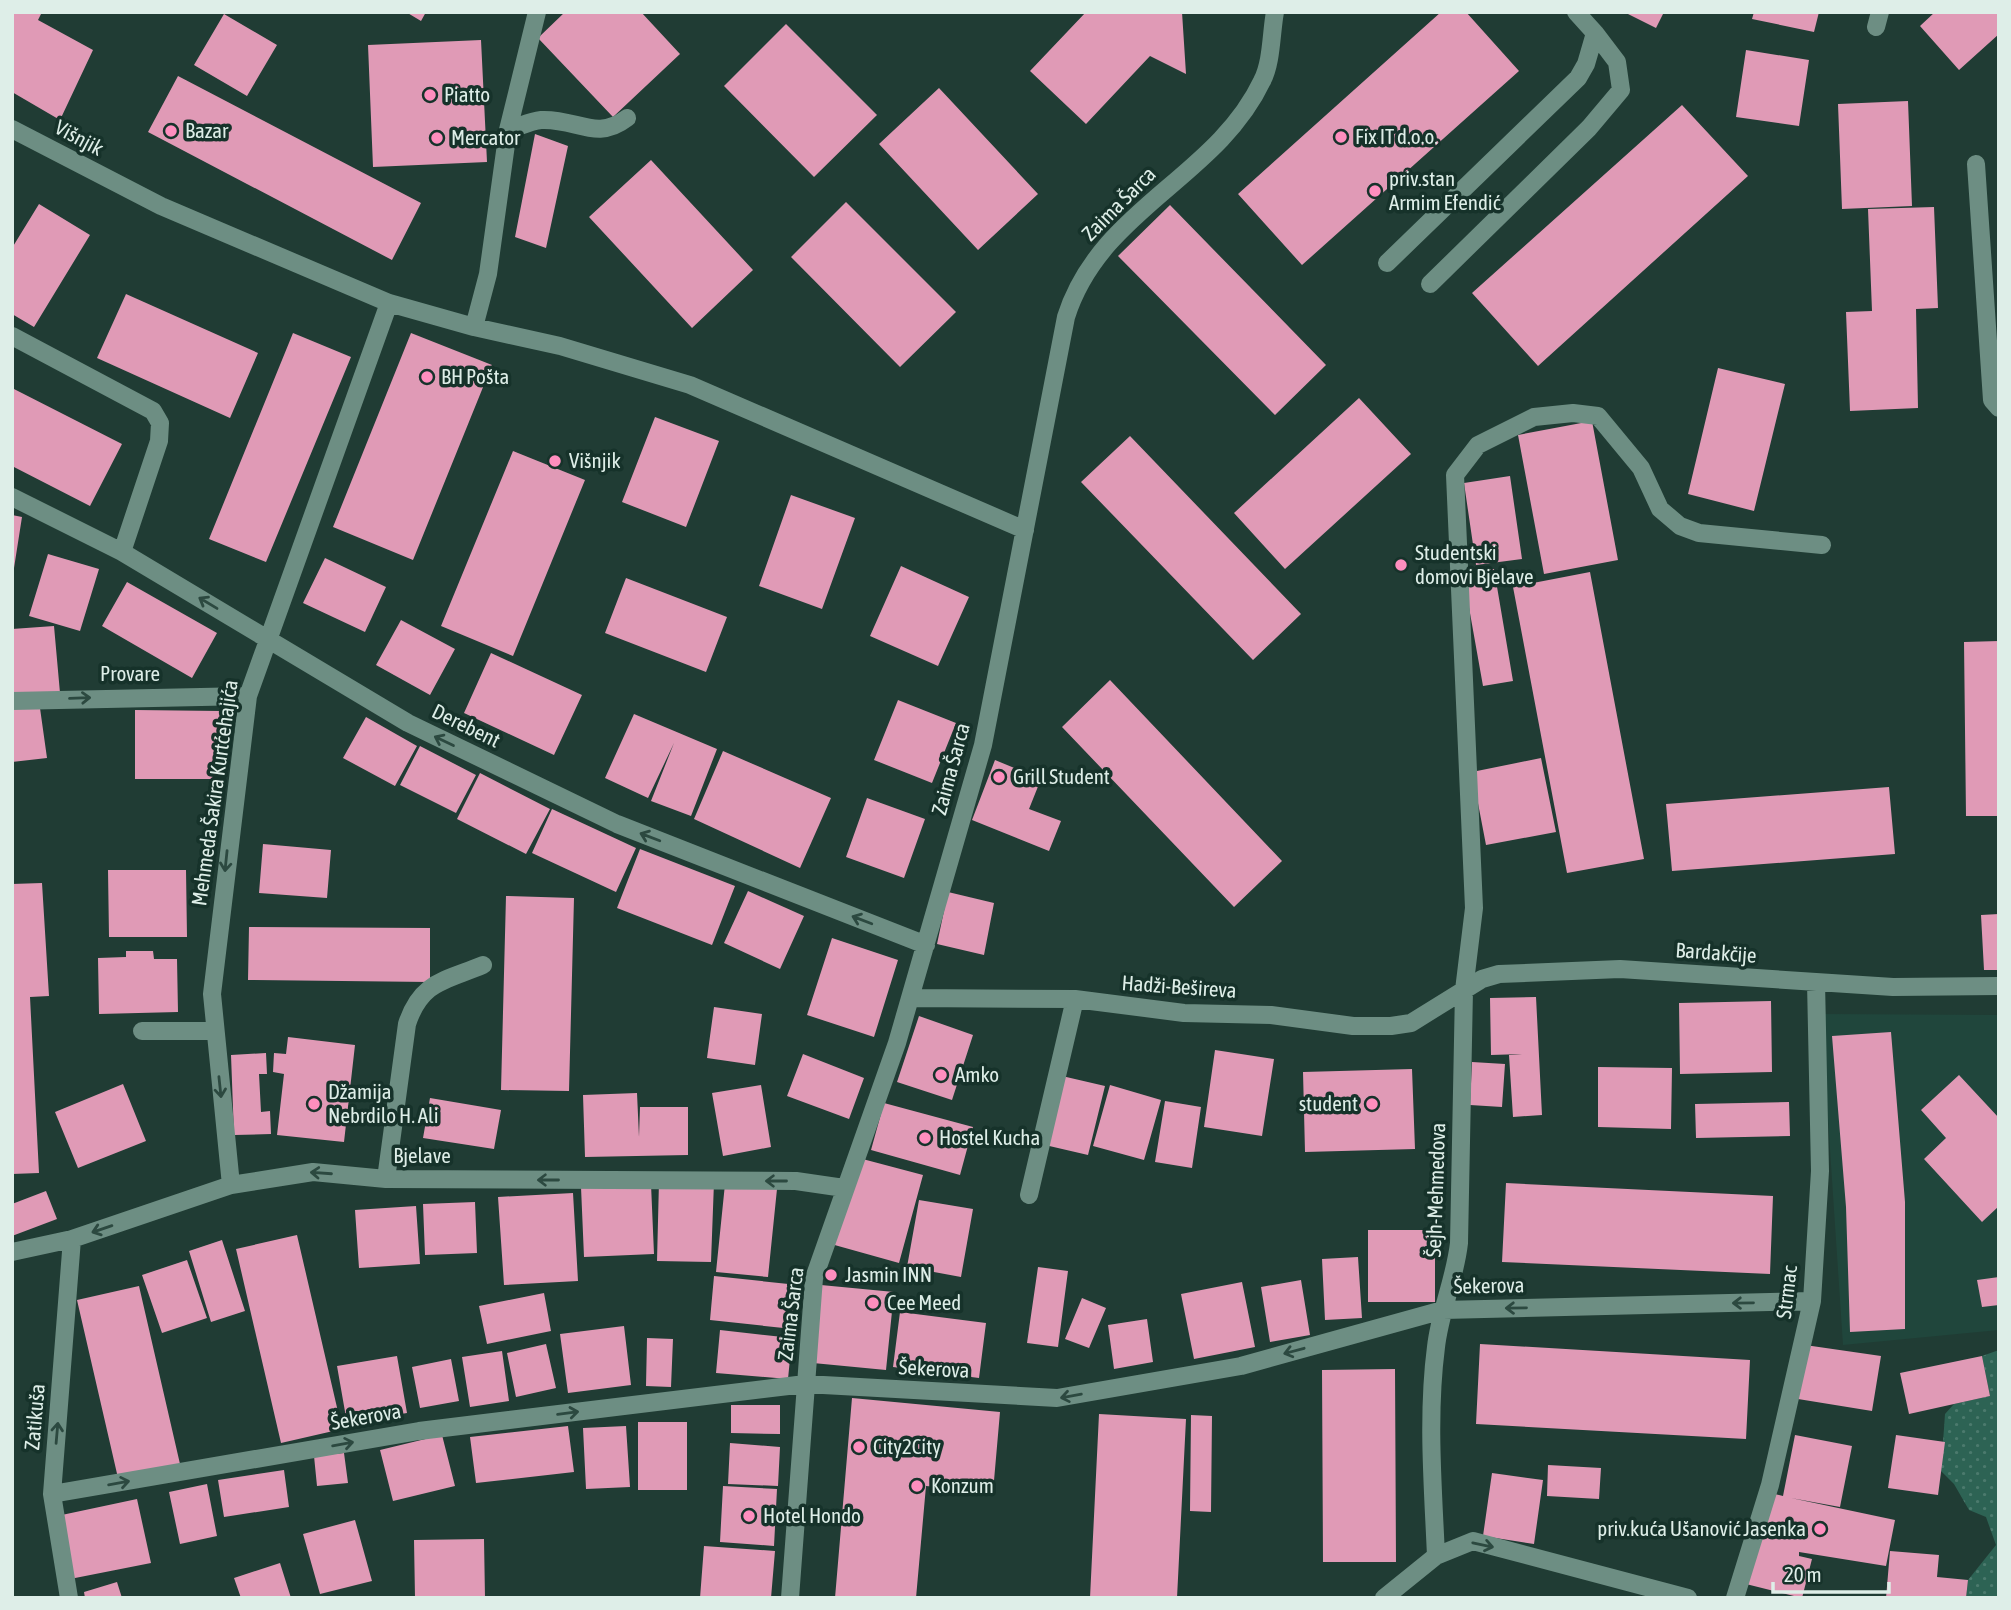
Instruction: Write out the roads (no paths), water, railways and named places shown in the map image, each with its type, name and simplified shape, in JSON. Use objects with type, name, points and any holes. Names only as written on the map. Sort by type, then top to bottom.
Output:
[{"type":"street","points":[[474,327],[488,274],[508,130],[537,12]]},
{"type":"street","name":"Zaima Šarca","points":[[790,1598],[814,1278],[911,999],[983,745],[1063,330],[1075,289],[1108,241],[1158,194],[1207,155],[1241,121],[1264,78],[1275,12]]},
{"type":"street","points":[[1430,284],[1589,128],[1621,90],[1617,62],[1576,12]]},
{"type":"street","points":[[1387,263],[1578,78],[1586,64],[1595,33]]},
{"type":"street","points":[[508,130],[539,120],[569,121],[600,131],[613,129],[628,118]]},
{"type":"street","name":"Višnjik","points":[[12,129],[160,206],[389,303],[474,327],[573,349],[690,385],[1025,530]]},
{"type":"street","points":[[1976,164],[1992,400],[1999,408]]},
{"type":"street","name":"Mehmeda Šakira Kurtćehajića","points":[[231,1185],[212,994],[248,696],[389,303]]},
{"type":"street","points":[[12,336],[153,411],[157,417],[160,424],[159,441],[122,552]]},
{"type":"street","name":"Šejh-Mehmedova","points":[[1436,1556],[1431,1417],[1436,1345],[1455,1276],[1459,1242],[1464,990],[1474,908],[1455,475],[1478,445],[1534,418],[1573,413],[1598,416],[1641,468],[1660,509],[1680,526],[1699,533],[1822,545]]},
{"type":"street","name":"Derebent","points":[[12,497],[122,552],[408,723],[617,824],[926,945]]},
{"type":"street","name":"Provare","points":[[12,701],[248,696]]},
{"type":"street","points":[[386,1179],[407,1024],[414,1003],[434,985],[483,965]]},
{"type":"street","name":"Bardakčije","points":[[1439,1008],[1464,990],[1499,974],[1578,970],[1620,970],[1893,986],[1999,986]]},
{"type":"street","name":"Strmac","points":[[1735,1598],[1770,1485],[1812,1301],[1820,1171],[1816,982]]},
{"type":"street","name":"Hadži-Bešireva","points":[[911,999],[1076,999],[1184,1013],[1271,1015],[1353,1026],[1411,1023],[1439,1008]]},
{"type":"street","points":[[1028,1195],[1076,999]]},
{"type":"street","points":[[142,1031],[214,1031]]},
{"type":"street","name":"Bjelave","points":[[12,1252],[72,1239],[231,1185],[313,1172],[386,1179],[796,1181],[844,1188]]},
{"type":"street","name":"Zatikuša","points":[[68,1598],[52,1494],[72,1239]]},
{"type":"street","name":"Šekerova","points":[[52,1494],[419,1432],[805,1384],[1057,1398],[1241,1366],[1444,1310],[1812,1301]]},
{"type":"street","points":[[1384,1598],[1436,1556],[1473,1541],[1657,1594],[1688,1598]]},
{"type":"place","name":"Piatto","points":[[430,95]]},
{"type":"place","name":"Bazar","points":[[171,131]]},
{"type":"place","name":"Fix IT d.o.o.","points":[[1341,137]]},
{"type":"place","name":"Mercator","points":[[437,138]]},
{"type":"place","name":"priv.stan Armim Efendić","points":[[1375,191]]},
{"type":"place","name":"BH Pošta","points":[[427,377]]},
{"type":"place","name":"Višnjik","points":[[555,461]]},
{"type":"place","name":"Studentski domovi Bjelave","points":[[1401,565]]},
{"type":"place","name":"Grill Student","points":[[999,777]]},
{"type":"place","name":"Amko","points":[[941,1075]]},
{"type":"place","name":"Džamija Nebrdilo H. Ali","points":[[314,1104]]},
{"type":"place","name":"student","points":[[1372,1104]]},
{"type":"place","name":"Hostel Kucha","points":[[925,1138]]},
{"type":"place","name":"Jasmin INN","points":[[831,1275]]},
{"type":"place","name":"Cee Meed","points":[[873,1303]]},
{"type":"place","name":"City2City","points":[[859,1447]]},
{"type":"place","name":"Konzum","points":[[917,1486]]},
{"type":"place","name":"Hotel Hondo","points":[[749,1516]]},
{"type":"place","name":"priv.kuća Ušanović Jasenka","points":[[1820,1529]]}]
